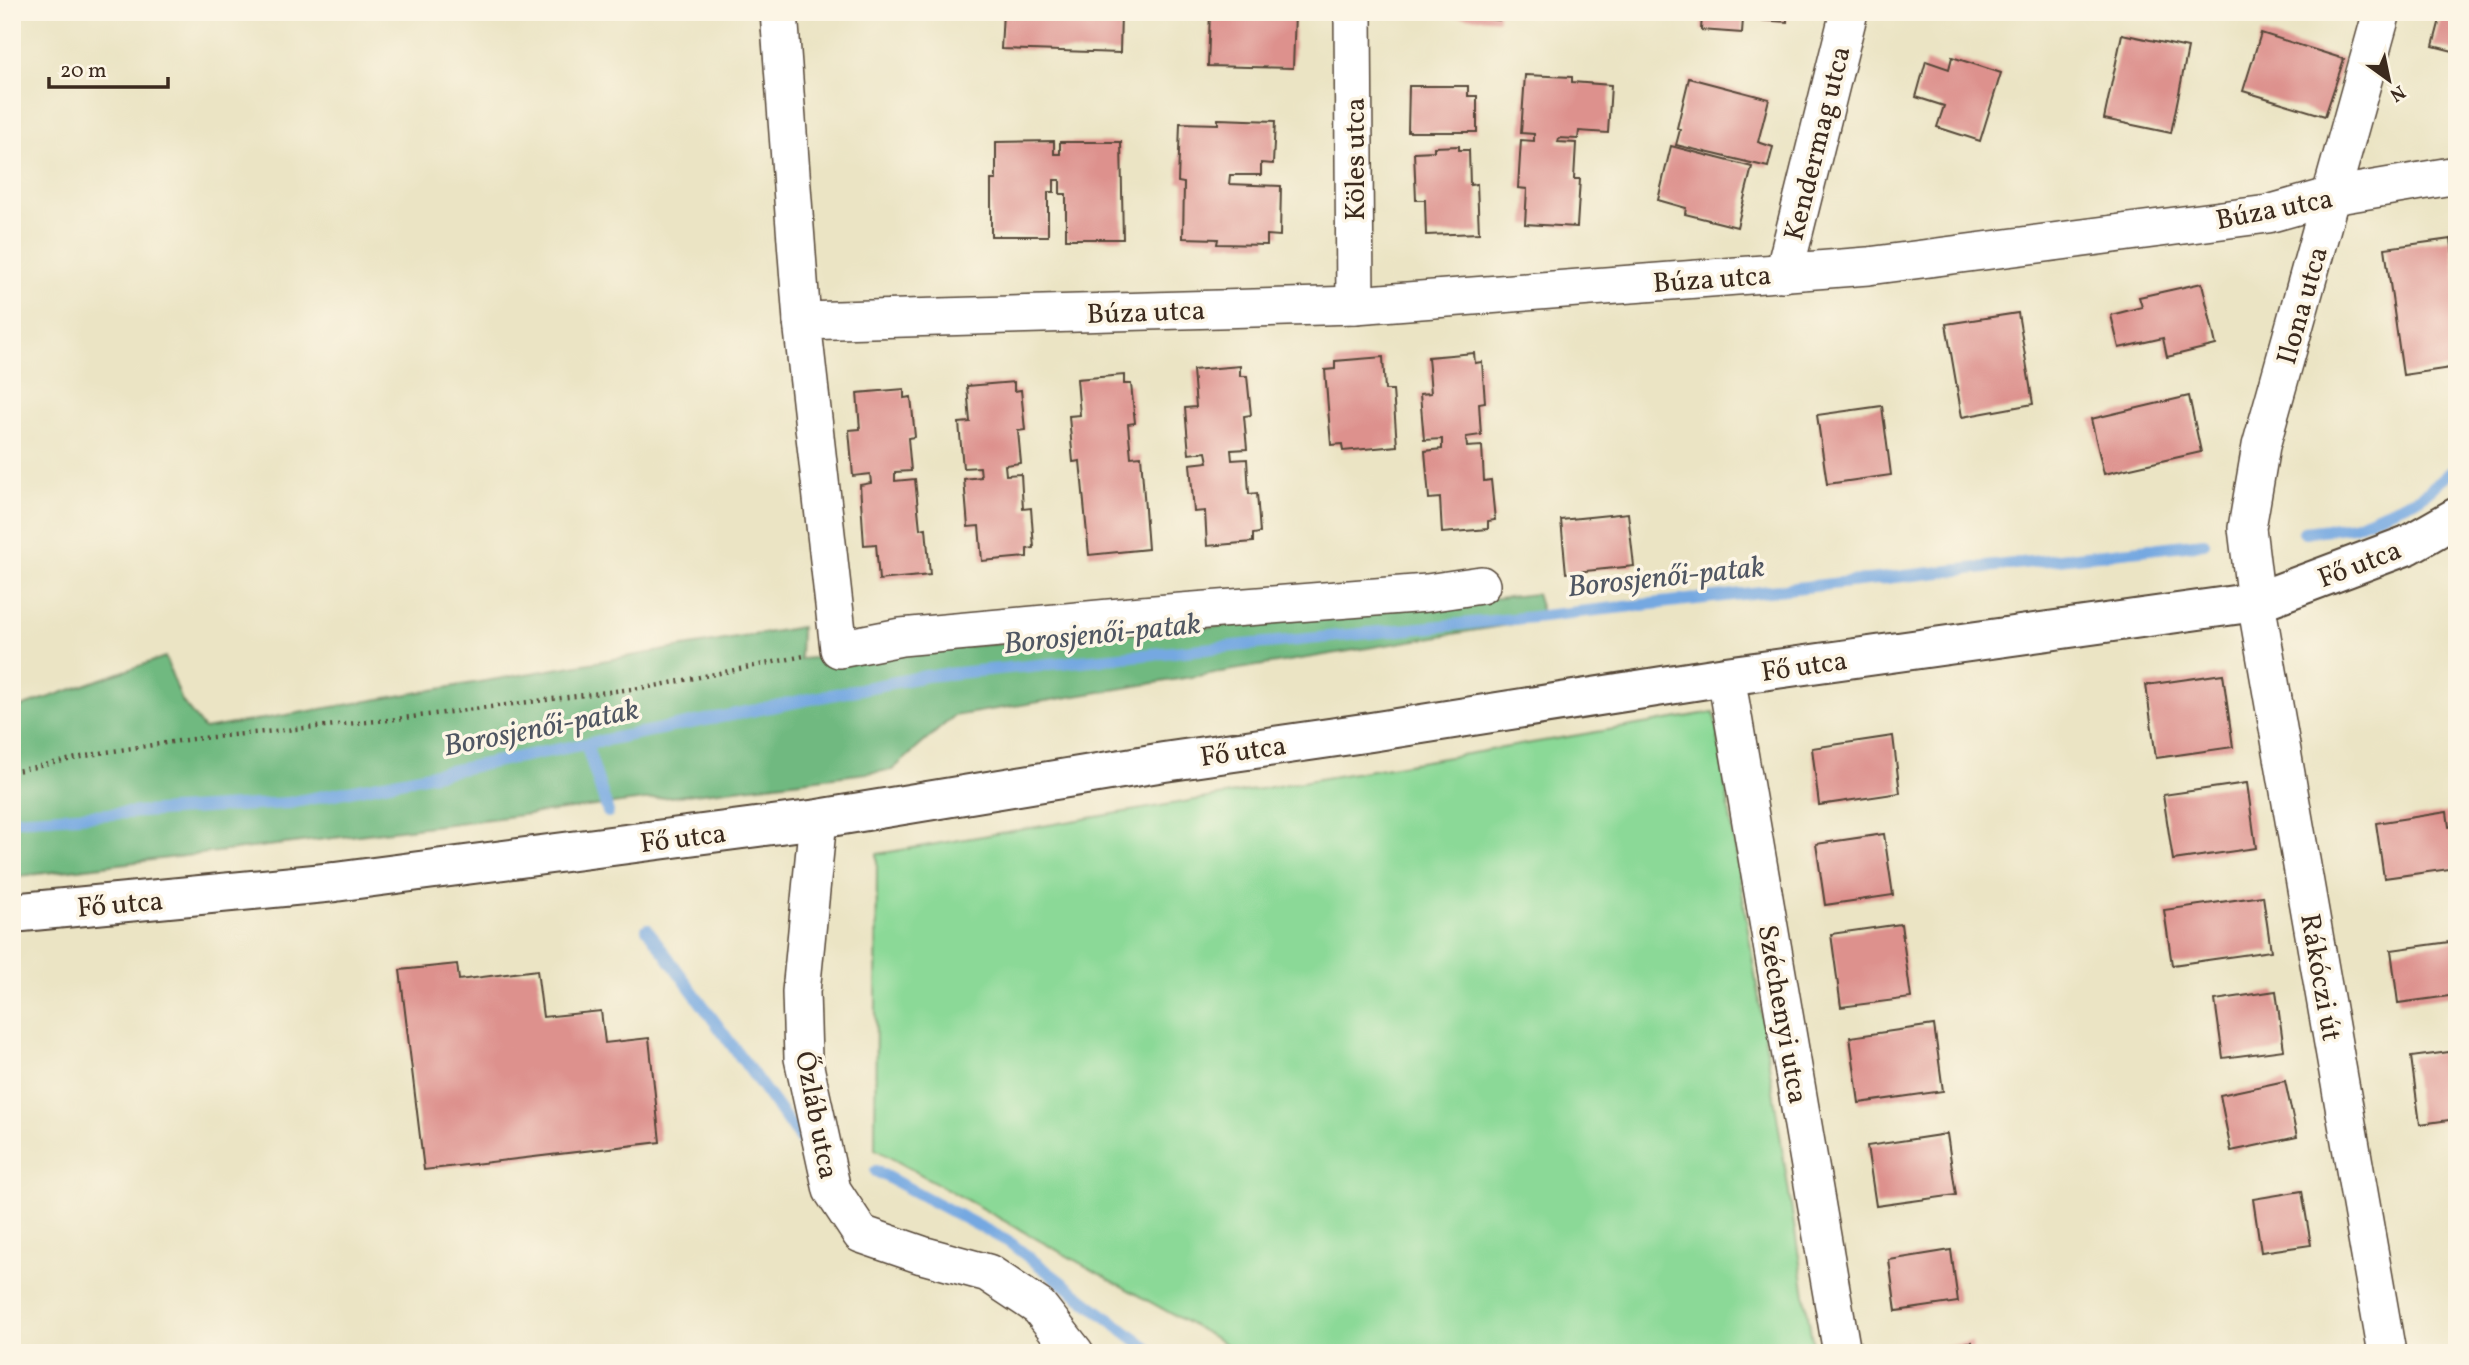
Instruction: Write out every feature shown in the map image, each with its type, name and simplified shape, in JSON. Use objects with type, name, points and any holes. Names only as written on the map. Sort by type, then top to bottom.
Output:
[{"type":"street","points":[[779,12],[802,321],[839,649],[901,637],[1142,615],[1402,596],[1481,585]]},
{"type":"street","name":"Köles utca","points":[[1353,12],[1355,305]]},
{"type":"street","name":"Kendermag utca","points":[[1784,273],[1849,12]]},
{"type":"street","name":"Ilona utca","points":[[2256,602],[2247,528],[2261,446],[2382,12]]},
{"type":"street","name":"Búza utca","points":[[802,321],[1355,305],[1868,266],[2268,214],[2332,196],[2457,175]]},
{"type":"street","name":"Fő utca","points":[[12,913],[335,883],[818,819],[1164,762],[1726,676],[2256,602],[2408,545],[2457,517]]},
{"type":"street","name":"Rákóczi út","points":[[2256,602],[2387,1353]]},
{"type":"street","name":"Széchenyi utca","points":[[1726,676],[1842,1353]]},
{"type":"street","name":"Őzláb utca","points":[[818,819],[801,992],[803,1058],[832,1190],[861,1234],[922,1255],[988,1273],[1039,1307],[1075,1353]]},
{"type":"path","points":[[12,772],[100,753],[192,739],[388,720],[655,686],[839,649]]},
{"type":"green space","points":[[1536,594],[1544,619],[954,716],[892,770],[12,877],[12,710],[165,657],[182,701],[204,729],[801,627],[800,659],[1201,628]]},
{"type":"green space","points":[[1714,712],[1814,1353],[1242,1353],[875,1149],[877,854]]},
{"type":"building","points":[[1003,12],[1121,12],[1120,53],[1001,49]]},
{"type":"building","points":[[1210,12],[1295,13],[1293,68],[1208,66]]},
{"type":"building","points":[[1450,12],[1499,12],[1499,20],[1450,16]]},
{"type":"building","points":[[1675,12],[1787,12],[1787,22],[1743,19],[1742,33],[1701,30],[1702,16],[1675,15]]},
{"type":"building","points":[[2442,12],[2457,12],[2457,52],[2433,46]]},
{"type":"building","points":[[2261,33],[2344,59],[2325,116],[2243,91]]},
{"type":"building","points":[[2122,34],[2188,48],[2171,133],[2104,119]]},
{"type":"building","points":[[1952,57],[2001,73],[1980,141],[1937,127],[1944,106],[1916,97],[1926,61],[1949,69]]},
{"type":"building","points":[[1525,75],[1572,77],[1572,82],[1611,85],[1608,133],[1579,131],[1578,139],[1559,138],[1558,142],[1576,143],[1574,179],[1580,179],[1577,227],[1525,224],[1527,189],[1518,188],[1521,140],[1534,141],[1534,134],[1521,133]]},
{"type":"building","points":[[1689,78],[1769,99],[1758,142],[1773,147],[1768,167],[1676,145],[1680,130],[1677,128]]},
{"type":"building","points":[[1409,86],[1468,86],[1468,96],[1477,96],[1477,132],[1408,132]]},
{"type":"building","points":[[1218,119],[1275,121],[1273,164],[1261,163],[1261,175],[1230,175],[1229,184],[1281,186],[1280,236],[1267,235],[1267,245],[1217,244],[1218,239],[1183,238],[1184,183],[1178,182],[1180,123],[1218,124]]},
{"type":"building","points":[[1054,141],[1054,154],[1060,154],[1060,142],[1121,142],[1123,239],[1066,239],[1066,194],[1060,194],[1060,180],[1054,180],[1054,192],[1048,192],[1048,236],[991,236],[991,180],[996,180],[996,142]]},
{"type":"building","points":[[1459,146],[1459,150],[1469,150],[1470,185],[1477,184],[1479,233],[1426,235],[1425,200],[1416,200],[1414,152],[1434,151],[1434,147]]},
{"type":"building","points":[[1671,146],[1752,167],[1737,227],[1685,214],[1686,208],[1658,200]]},
{"type":"building","points":[[2451,239],[2457,283],[2457,367],[2403,375],[2385,248]]},
{"type":"building","points":[[2202,283],[2216,345],[2167,357],[2163,338],[2119,348],[2111,315],[2142,307],[2139,297]]},
{"type":"building","points":[[2018,313],[2033,404],[1962,417],[1946,324]]},
{"type":"building","points":[[1474,353],[1475,363],[1482,362],[1485,402],[1479,403],[1481,435],[1466,437],[1467,447],[1482,446],[1484,481],[1491,480],[1495,520],[1488,521],[1488,529],[1442,533],[1440,498],[1429,499],[1425,451],[1442,449],[1442,439],[1424,440],[1420,394],[1431,393],[1428,357]]},
{"type":"building","points":[[1383,357],[1385,390],[1393,390],[1397,446],[1343,451],[1342,444],[1331,445],[1325,370],[1335,369],[1335,361]]},
{"type":"building","points":[[1240,366],[1240,376],[1247,376],[1251,415],[1244,416],[1247,449],[1231,450],[1232,460],[1247,459],[1249,494],[1257,493],[1260,533],[1253,534],[1253,542],[1207,546],[1205,511],[1194,512],[1190,464],[1208,462],[1206,452],[1189,454],[1185,408],[1196,407],[1193,370]]},
{"type":"building","points":[[1124,375],[1124,384],[1131,384],[1135,423],[1128,424],[1131,457],[1141,456],[1148,549],[1089,555],[1080,461],[1073,462],[1069,416],[1080,415],[1077,379]]},
{"type":"building","points":[[1014,382],[1014,391],[1021,390],[1025,430],[1018,431],[1021,463],[1005,465],[1006,475],[1021,474],[1023,509],[1031,508],[1034,548],[1027,549],[1027,557],[982,561],[979,526],[968,527],[964,479],[981,477],[980,467],[963,468],[959,423],[970,422],[967,386]]},
{"type":"building","points":[[904,389],[904,398],[911,397],[915,437],[908,438],[911,471],[895,472],[895,481],[915,479],[920,529],[926,528],[930,575],[879,580],[876,544],[864,545],[860,485],[871,483],[870,474],[853,476],[849,430],[860,429],[857,393]]},
{"type":"building","points":[[2189,396],[2201,452],[2104,474],[2091,419]]},
{"type":"building","points":[[1882,406],[1891,475],[1827,484],[1817,415]]},
{"type":"building","points":[[1628,513],[1634,566],[1566,573],[1561,520]]},
{"type":"building","points":[[2223,674],[2233,747],[2156,758],[2146,685]]},
{"type":"building","points":[[1893,736],[1900,793],[1819,805],[1812,748]]},
{"type":"building","points":[[2247,783],[2256,848],[2173,860],[2163,795]]},
{"type":"building","points":[[2447,812],[2449,827],[2457,826],[2457,868],[2384,878],[2376,823]]},
{"type":"building","points":[[1884,834],[1893,895],[1825,905],[1816,844]]},
{"type":"building","points":[[2263,896],[2271,951],[2172,965],[2164,910]]},
{"type":"building","points":[[1901,924],[1911,998],[1841,1007],[1831,934]]},
{"type":"building","points":[[2457,941],[2457,995],[2398,1003],[2391,950]]},
{"type":"building","points":[[457,964],[459,980],[537,970],[543,1017],[601,1011],[605,1043],[649,1038],[660,1142],[424,1170],[400,970]]},
{"type":"building","points":[[2276,991],[2284,1050],[2223,1058],[2215,1000]]},
{"type":"building","points":[[1934,1025],[1943,1091],[1859,1103],[1850,1037]]},
{"type":"building","points":[[2457,1051],[2457,1119],[2420,1124],[2411,1057]]},
{"type":"building","points":[[2285,1081],[2297,1137],[2231,1151],[2220,1095]]},
{"type":"building","points":[[1947,1134],[1956,1195],[1876,1206],[1867,1146]]},
{"type":"building","points":[[2302,1191],[2311,1245],[2261,1252],[2253,1199]]},
{"type":"building","points":[[1951,1250],[1958,1302],[1896,1311],[1889,1260]]},
{"type":"building","points":[[1972,1342],[1973,1353],[1913,1353],[1912,1350]]},
{"type":"waterway","name":"Borosjenői-patak","points":[[2304,532],[2354,526],[2421,497],[2457,467]]},
{"type":"waterway","name":"Borosjenői-patak","points":[[12,820],[289,803],[926,676],[1533,617],[2204,543]]},
{"type":"waterway","points":[[586,744],[608,812]]},
{"type":"waterway","points":[[647,929],[802,1141]]},
{"type":"waterway","points":[[876,1171],[1009,1242],[1153,1353]]}]
